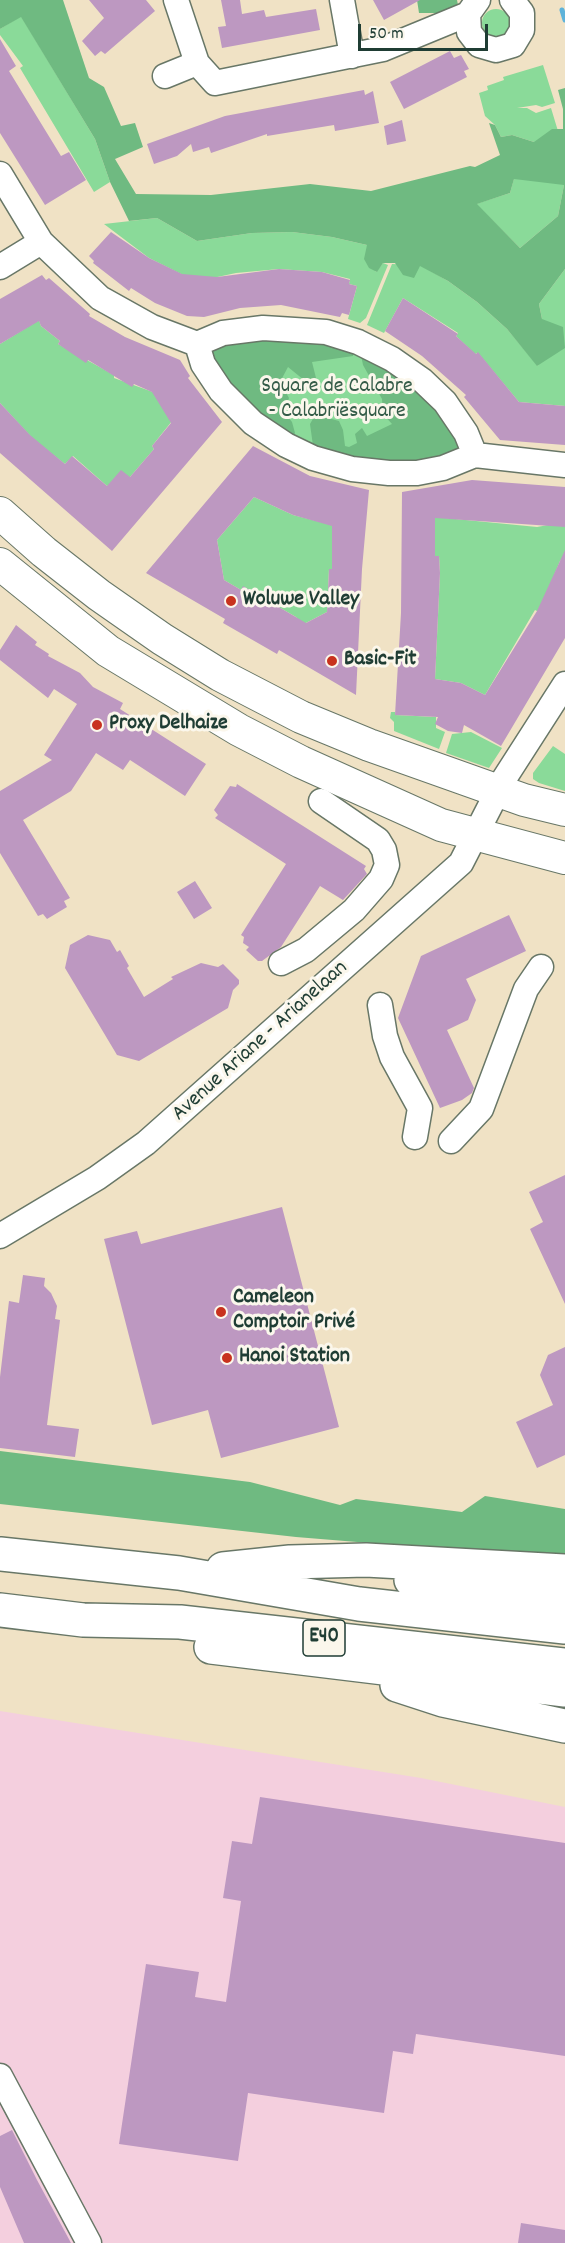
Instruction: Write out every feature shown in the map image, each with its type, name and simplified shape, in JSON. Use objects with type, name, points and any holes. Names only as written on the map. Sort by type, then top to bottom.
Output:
[{"type":"highway","name":"E40","points":[[0,1554],[179,1573],[359,1604],[565,1628]]},
{"type":"highway","points":[[290,1562],[366,1560],[565,1571]]},
{"type":"highway","name":"E40","points":[[179,1573],[290,1562],[465,1589],[565,1600]]},
{"type":"highway","name":"E40","points":[[0,1610],[83,1620],[180,1622],[565,1665]]},
{"type":"highway","name":"E40","points":[[83,1620],[180,1643],[333,1664],[565,1690]]},
{"type":"highway","points":[[333,1664],[443,1700],[565,1726]]},
{"type":"main road","points":[[0,513],[44,552],[99,595],[162,639],[220,675],[301,717],[359,741],[565,858]]},
{"type":"main road","points":[[0,564],[108,651],[166,688],[239,730],[441,825],[488,813],[565,810]]},
{"type":"street","points":[[176,0],[197,63],[215,83],[382,49],[473,7]]},
{"type":"street","points":[[342,0],[352,56]]},
{"type":"street","points":[[473,7],[469,32],[473,39],[487,50],[505,49],[513,45],[522,30],[523,2]]},
{"type":"street","points":[[165,76],[197,63]]},
{"type":"street","points":[[0,174],[41,242],[100,298],[152,327],[197,344],[222,333],[263,328],[326,332],[358,342],[393,359],[438,395],[466,433],[475,455]]},
{"type":"street","points":[[0,267],[41,242]]},
{"type":"street","points":[[197,344],[203,364],[221,391],[253,423],[286,445],[313,458],[352,469],[417,473],[442,468],[475,455],[565,465]]},
{"type":"street","name":"Avenue Ariane - Arianelaan","points":[[0,1236],[97,1178],[146,1143],[461,863],[565,684]]},
{"type":"street","points":[[281,963],[306,950],[354,910],[381,879],[387,865],[384,850],[378,840],[321,801]]},
{"type":"street","points":[[451,1141],[481,1109],[526,989],[541,967]]},
{"type":"street","points":[[380,1005],[385,1036],[392,1057],[420,1108],[416,1137]]},
{"type":"street","points":[[0,2076],[89,2243]]},
{"type":"shaded area","points":[[0,1711],[421,1778],[565,1807],[565,2243],[0,2243]]},
{"type":"green space","points":[[0,0],[63,0],[89,78],[104,87],[121,126],[135,123],[143,147],[115,159],[136,194],[211,195],[310,184],[371,191],[470,166],[475,167],[500,155],[489,123],[495,125],[501,137],[512,135],[534,142],[552,129],[563,129],[563,109],[558,90],[565,88],[565,269],[539,304],[542,319],[563,327],[565,348],[537,366],[507,329],[477,302],[448,281],[420,266],[414,278],[403,275],[395,263],[383,263],[377,272],[369,268],[364,259],[367,245],[332,237],[292,232],[252,233],[197,241],[157,218],[129,221],[110,182],[95,139],[21,17],[0,29]],"holes":[[[514,179],[564,185],[558,216],[520,248],[477,204],[510,193]]]},
{"type":"green space","points":[[417,0],[457,0],[458,5],[446,13],[419,13]]},
{"type":"green space","points":[[496,9],[506,13],[510,23],[506,33],[496,37],[486,33],[482,23],[486,13]]},
{"type":"green space","points":[[21,16],[95,139],[110,182],[94,192],[20,68],[23,66],[0,35],[0,29]]},
{"type":"green space","points":[[543,65],[555,103],[542,107],[536,105],[517,108],[527,108],[536,113],[551,108],[561,141],[534,142],[512,135],[501,137],[495,125],[485,116],[479,93],[488,90],[487,86],[504,80],[503,77]]},
{"type":"green space","points":[[522,149],[565,149],[564,185],[558,216],[520,248],[476,204],[510,193]]},
{"type":"green space","points":[[157,218],[197,241],[252,233],[292,232],[332,237],[367,245],[376,272],[383,263],[388,265],[366,318],[360,323],[348,319],[357,286],[349,284],[350,279],[322,272],[279,269],[236,273],[208,279],[183,275],[149,258],[104,224]]},
{"type":"green space","points":[[392,264],[420,265],[448,281],[477,302],[507,329],[538,366],[542,319],[539,304],[565,269],[565,406],[519,402],[478,353],[475,354],[456,336],[458,333],[403,298],[384,333],[367,325]]},
{"type":"green space","points":[[39,320],[41,326],[60,341],[58,344],[114,375],[114,378],[153,392],[172,421],[152,446],[154,449],[130,477],[107,486],[73,456],[65,464],[34,440],[0,403],[0,344]]},
{"type":"green space","points":[[242,335],[354,346],[353,356],[312,362],[316,378],[313,381],[304,380],[288,367],[280,382],[289,398],[284,412],[292,422],[295,433],[290,442],[216,374],[210,348]]},
{"type":"green space","name":"Square de Calabre - Calabriësquare","points":[[354,346],[462,449],[303,448],[210,348]]},
{"type":"green space","points":[[361,355],[431,394],[462,449],[417,468],[314,453],[310,424],[314,417],[321,416],[339,421],[345,446],[349,447],[357,443],[355,434],[362,428],[367,436],[392,424],[383,414],[382,399],[363,365]]},
{"type":"green space","points":[[254,497],[293,515],[332,525],[332,569],[329,569],[327,612],[302,625],[296,617],[244,587],[241,590],[224,580],[217,540]]},
{"type":"green space","points":[[435,517],[537,527],[565,522],[565,556],[560,561],[539,612],[535,610],[485,695],[461,683],[435,679],[440,573],[439,556],[435,556]]},
{"type":"green space","points":[[391,712],[395,712],[395,715],[436,717],[436,728],[445,732],[439,749],[394,731],[394,722],[390,718]]},
{"type":"green space","points":[[471,732],[502,748],[489,768],[446,753],[452,734]]},
{"type":"green space","points":[[553,746],[565,754],[565,791],[533,779],[533,773]]},
{"type":"green space","points":[[0,1451],[250,1482],[340,1505],[356,1499],[462,1512],[485,1496],[565,1509],[565,1559],[296,1537],[0,1504]]},
{"type":"building","points":[[89,0],[146,0],[155,11],[105,54],[101,51],[95,56],[82,41],[104,18]]},
{"type":"building","points":[[221,0],[240,0],[242,14],[264,10],[266,17],[316,9],[320,30],[222,48],[218,27],[226,26]]},
{"type":"building","points":[[373,0],[420,0],[384,20]]},
{"type":"building","points":[[0,39],[16,66],[9,71],[61,156],[69,152],[86,180],[45,205],[0,133]]},
{"type":"building","points":[[450,51],[454,58],[461,55],[469,69],[464,71],[467,77],[404,109],[390,82]]},
{"type":"building","points":[[364,90],[365,95],[373,91],[379,123],[335,131],[334,125],[267,136],[267,134],[211,153],[209,147],[193,152],[191,144],[177,156],[154,164],[147,144],[225,116]]},
{"type":"building","points":[[402,120],[406,141],[387,145],[384,126]]},
{"type":"building","points":[[111,232],[149,258],[182,274],[217,277],[279,269],[322,272],[350,280],[349,284],[357,286],[349,315],[342,313],[340,317],[281,305],[240,308],[204,317],[187,316],[155,303],[131,288],[129,291],[93,263],[94,261],[89,256]]},
{"type":"building","points":[[42,275],[46,280],[49,278],[90,314],[89,316],[125,337],[180,360],[190,376],[188,378],[222,422],[112,551],[0,453],[0,403],[30,435],[65,464],[72,456],[107,486],[121,470],[130,477],[154,449],[152,446],[171,423],[152,392],[134,384],[132,387],[88,360],[86,363],[58,344],[60,341],[41,326],[39,321],[0,344],[0,299]]},
{"type":"building","points":[[403,298],[458,334],[456,336],[476,354],[478,352],[519,402],[565,406],[565,445],[500,440],[464,397],[466,395],[422,356],[385,331]]},
{"type":"building","name":"Woluwe Valley","points":[[253,446],[310,476],[369,490],[362,569],[356,695],[279,650],[277,654],[223,623],[225,619],[146,573]],"holes":[[[254,497],[293,515],[332,526],[332,569],[329,569],[327,612],[306,623],[243,586],[241,590],[224,580],[217,540]]]},
{"type":"building","points":[[472,480],[565,487],[565,527],[435,518],[435,556],[439,556],[440,573],[435,679],[461,683],[485,695],[537,611],[565,550],[565,638],[501,746],[464,725],[462,733],[448,731],[435,724],[438,717],[395,715],[401,613],[402,492]]},
{"type":"building","points":[[16,625],[37,642],[35,645],[49,654],[48,656],[80,673],[93,687],[123,703],[120,709],[206,764],[185,796],[130,760],[123,770],[96,753],[71,791],[23,820],[70,898],[64,901],[67,907],[47,919],[43,914],[38,916],[0,853],[0,791],[52,760],[44,755],[77,704],[54,689],[48,698],[0,660],[0,650]]},
{"type":"building","points":[[237,784],[366,866],[364,869],[367,874],[343,900],[320,886],[281,947],[262,961],[258,961],[246,950],[249,947],[243,943],[244,937],[241,935],[286,864],[215,818],[218,815],[214,810],[230,786],[236,787]]},
{"type":"building","points":[[195,881],[212,908],[194,919],[177,892]]},
{"type":"building","points":[[509,915],[526,951],[466,979],[476,1000],[468,1020],[447,1030],[474,1088],[472,1093],[462,1100],[440,1108],[398,1018],[421,956]]},
{"type":"building","points":[[88,935],[110,940],[117,952],[120,950],[129,966],[127,968],[144,997],[173,979],[171,977],[201,963],[218,967],[223,964],[239,980],[239,984],[233,990],[228,1008],[139,1061],[117,1055],[65,968],[70,945]]},
{"type":"building","points":[[565,1175],[565,1304],[530,1229],[543,1222],[529,1192]]},
{"type":"building","points":[[282,1207],[339,1427],[221,1458],[208,1410],[152,1425],[104,1239],[137,1231],[141,1244]]},
{"type":"building","points":[[23,1275],[45,1278],[44,1286],[51,1293],[57,1306],[55,1319],[60,1320],[47,1425],[79,1429],[75,1457],[0,1448],[0,1377],[9,1301],[19,1303]]},
{"type":"building","points":[[565,1347],[565,1455],[537,1468],[516,1422],[553,1405],[540,1375],[548,1355]]},
{"type":"building","points":[[260,1797],[565,1843],[565,2056],[416,2034],[413,2054],[393,2051],[384,2113],[248,2093],[238,2161],[119,2144],[146,1964],[199,1972],[195,1997],[226,2002],[241,1901],[223,1898],[232,1841],[252,1844]]},
{"type":"building","points":[[12,2130],[71,2243],[24,2243],[0,2187],[0,2136]]},
{"type":"building","points":[[521,2223],[565,2230],[565,2243],[518,2243]]},
{"type":"waterway","points":[[562,10],[565,20]]},
{"type":"place","name":"Woluwe Valley","points":[[231,601]]},
{"type":"place","name":"Basic-Fit","points":[[332,661]]},
{"type":"place","name":"Proxy Delhaize","points":[[97,725]]},
{"type":"place","name":"Cameleon Comptoir Privé","points":[[221,1312]]},
{"type":"place","name":"Hanoi Station","points":[[227,1358]]}]
